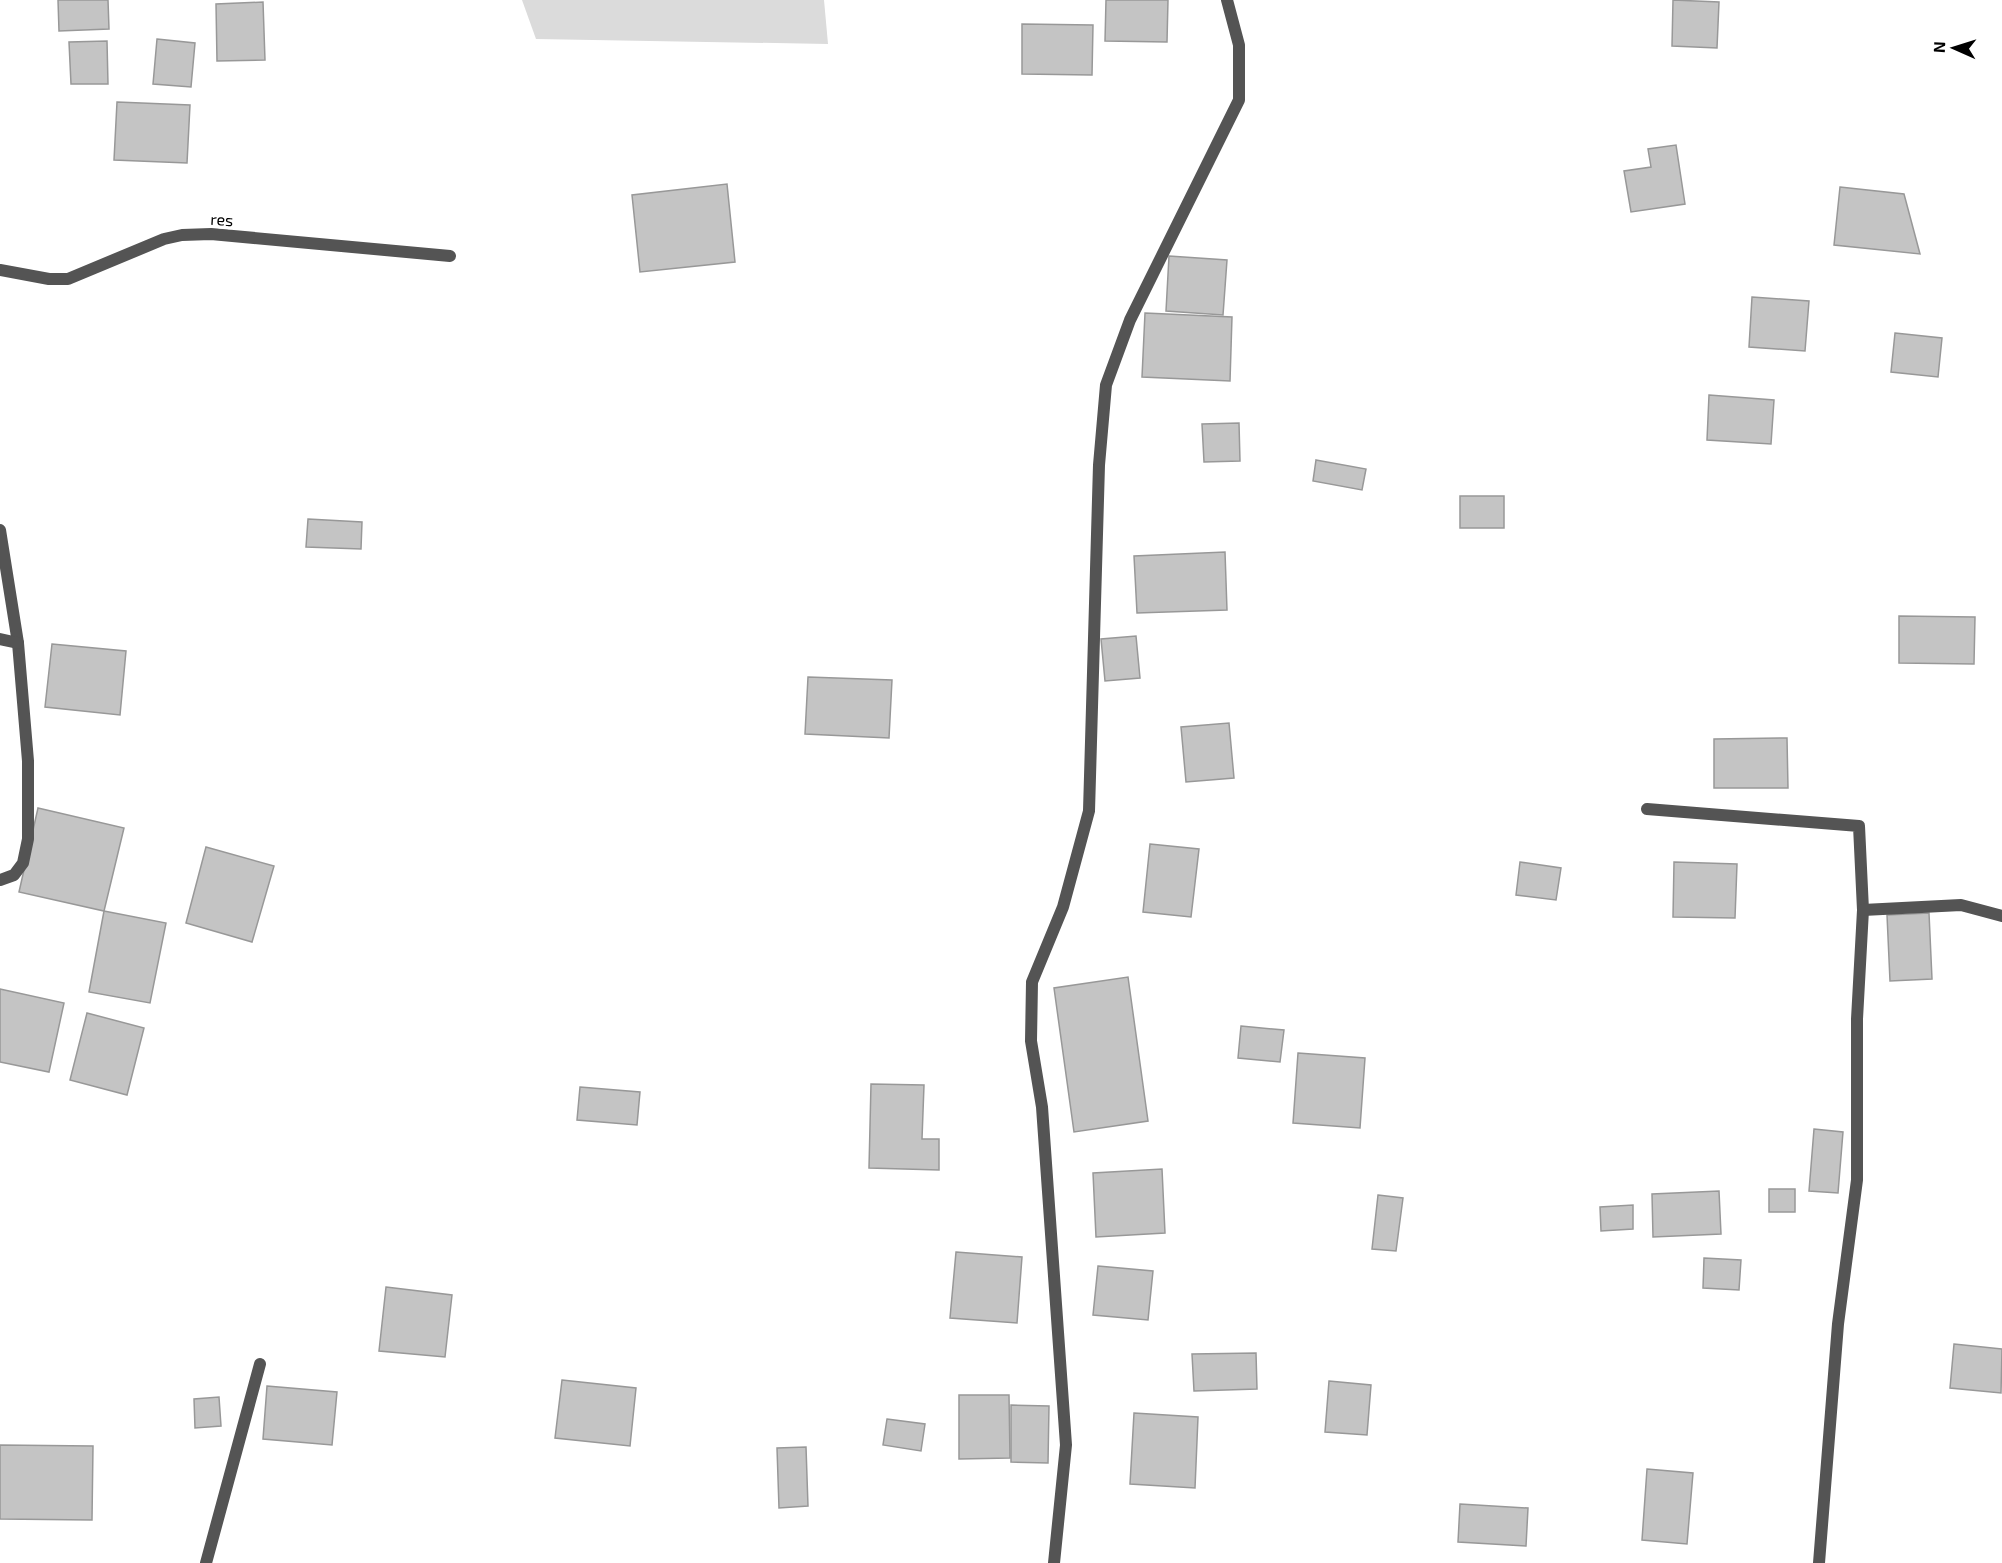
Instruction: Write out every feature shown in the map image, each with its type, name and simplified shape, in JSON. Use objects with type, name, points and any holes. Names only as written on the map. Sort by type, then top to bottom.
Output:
[{"type":"street","points":[[1054,1563],[1066,1445],[1042,1107],[1032,1041],[1032,982],[1063,907],[1089,811],[1099,465],[1106,386],[1130,320],[1239,100],[1239,45],[1227,0]]},
{"type":"street","name":"res","points":[[0,270],[49,279],[69,279],[164,239],[182,235],[211,234],[450,256]]},
{"type":"street","points":[[0,530],[18,643],[28,761],[28,839],[23,863],[14,875],[0,880]]},
{"type":"street","points":[[0,639],[18,643]]},
{"type":"street","points":[[1647,809],[1859,826],[1863,910],[1857,1019],[1857,1180],[1838,1324],[1819,1563]]},
{"type":"street","points":[[1863,910],[1961,904],[2002,916]]},
{"type":"street","points":[[206,1563],[260,1364]]},
{"type":"shaded area","points":[[522,0],[824,0],[828,44],[536,39]]},
{"type":"building","points":[[58,0],[108,0],[109,29],[59,31]]},
{"type":"building","points":[[1106,0],[1168,0],[1167,42],[1105,41]]},
{"type":"building","points":[[1673,0],[1719,2],[1717,48],[1672,46]]},
{"type":"building","points":[[263,2],[265,60],[217,61],[216,4]]},
{"type":"building","points":[[1022,24],[1093,25],[1092,75],[1022,74]]},
{"type":"building","points":[[157,39],[195,43],[191,87],[153,84]]},
{"type":"building","points":[[107,41],[108,84],[71,84],[69,42]]},
{"type":"building","points":[[117,102],[190,105],[187,163],[114,160]]},
{"type":"building","points":[[1676,145],[1685,204],[1631,212],[1624,171],[1651,167],[1648,149]]},
{"type":"building","points":[[727,184],[735,262],[640,272],[632,195]]},
{"type":"building","points":[[1840,187],[1904,194],[1920,254],[1834,245]]},
{"type":"building","points":[[1169,256],[1227,260],[1223,315],[1166,311]]},
{"type":"building","points":[[1752,297],[1809,301],[1805,351],[1749,347]]},
{"type":"building","points":[[1145,313],[1232,317],[1230,381],[1142,377]]},
{"type":"building","points":[[1895,333],[1942,338],[1938,377],[1891,372]]},
{"type":"building","points":[[1709,395],[1774,400],[1771,444],[1707,440]]},
{"type":"building","points":[[1239,423],[1240,461],[1204,462],[1202,424]]},
{"type":"building","points":[[1316,460],[1366,469],[1362,490],[1313,481]]},
{"type":"building","points":[[1460,496],[1504,496],[1504,528],[1460,528]]},
{"type":"building","points":[[308,519],[362,522],[361,549],[306,547]]},
{"type":"building","points":[[1225,552],[1227,610],[1137,613],[1134,556]]},
{"type":"building","points":[[1899,616],[1975,617],[1974,664],[1899,663]]},
{"type":"building","points":[[1136,636],[1140,678],[1105,681],[1101,639]]},
{"type":"building","points":[[52,644],[126,651],[120,715],[45,707]]},
{"type":"building","points":[[808,677],[892,680],[889,738],[805,734]]},
{"type":"building","points":[[1229,723],[1234,778],[1186,782],[1181,727]]},
{"type":"building","points":[[1787,738],[1788,788],[1714,788],[1714,739]]},
{"type":"building","points":[[38,808],[124,828],[104,911],[19,892]]},
{"type":"building","points":[[1150,844],[1199,849],[1191,917],[1143,912]]},
{"type":"building","points":[[206,847],[274,866],[252,942],[186,923]]},
{"type":"building","points":[[1520,862],[1561,868],[1556,900],[1516,895]]},
{"type":"building","points":[[1674,862],[1737,864],[1735,918],[1673,917]]},
{"type":"building","points":[[104,911],[166,923],[150,1003],[89,992]]},
{"type":"building","points":[[1929,913],[1932,979],[1890,981],[1887,915]]},
{"type":"building","points":[[1128,977],[1148,1121],[1074,1132],[1054,988]]},
{"type":"building","points":[[0,989],[64,1003],[49,1072],[0,1062]]},
{"type":"building","points":[[87,1013],[144,1028],[127,1095],[70,1080]]},
{"type":"building","points":[[1241,1026],[1284,1030],[1280,1062],[1238,1058]]},
{"type":"building","points":[[1298,1053],[1365,1058],[1360,1128],[1293,1123]]},
{"type":"building","points":[[871,1084],[924,1085],[922,1139],[939,1139],[939,1170],[869,1168]]},
{"type":"building","points":[[580,1087],[640,1092],[637,1125],[577,1120]]},
{"type":"building","points":[[1814,1129],[1843,1132],[1838,1193],[1809,1191]]},
{"type":"building","points":[[1162,1169],[1165,1233],[1096,1237],[1093,1173]]},
{"type":"building","points":[[1769,1189],[1795,1189],[1795,1212],[1769,1212]]},
{"type":"building","points":[[1719,1191],[1721,1234],[1653,1237],[1652,1194]]},
{"type":"building","points":[[1378,1195],[1403,1198],[1396,1251],[1372,1249]]},
{"type":"building","points":[[1633,1205],[1633,1229],[1601,1231],[1600,1207]]},
{"type":"building","points":[[956,1252],[1022,1257],[1017,1323],[950,1318]]},
{"type":"building","points":[[1704,1258],[1741,1260],[1739,1290],[1703,1288]]},
{"type":"building","points":[[1098,1266],[1153,1271],[1148,1320],[1093,1315]]},
{"type":"building","points":[[386,1287],[452,1295],[445,1357],[379,1351]]},
{"type":"building","points":[[1954,1344],[2002,1349],[2001,1393],[1950,1388]]},
{"type":"building","points":[[1256,1353],[1257,1389],[1194,1391],[1192,1354]]},
{"type":"building","points":[[562,1380],[636,1388],[630,1446],[555,1438]]},
{"type":"building","points":[[1329,1381],[1371,1385],[1367,1435],[1325,1432]]},
{"type":"building","points":[[267,1386],[337,1392],[332,1445],[263,1439]]},
{"type":"building","points":[[959,1395],[1009,1395],[1010,1458],[959,1459]]},
{"type":"building","points":[[219,1397],[221,1426],[195,1428],[194,1399]]},
{"type":"building","points":[[1011,1405],[1049,1406],[1048,1463],[1011,1462]]},
{"type":"building","points":[[1134,1413],[1198,1417],[1195,1488],[1130,1484]]},
{"type":"building","points":[[887,1419],[925,1424],[921,1451],[883,1445]]},
{"type":"building","points":[[0,1445],[93,1446],[92,1520],[0,1519]]},
{"type":"building","points":[[806,1447],[808,1506],[779,1508],[777,1448]]},
{"type":"building","points":[[1647,1469],[1693,1473],[1687,1544],[1642,1540]]},
{"type":"building","points":[[1460,1504],[1528,1508],[1526,1546],[1458,1542]]}]
